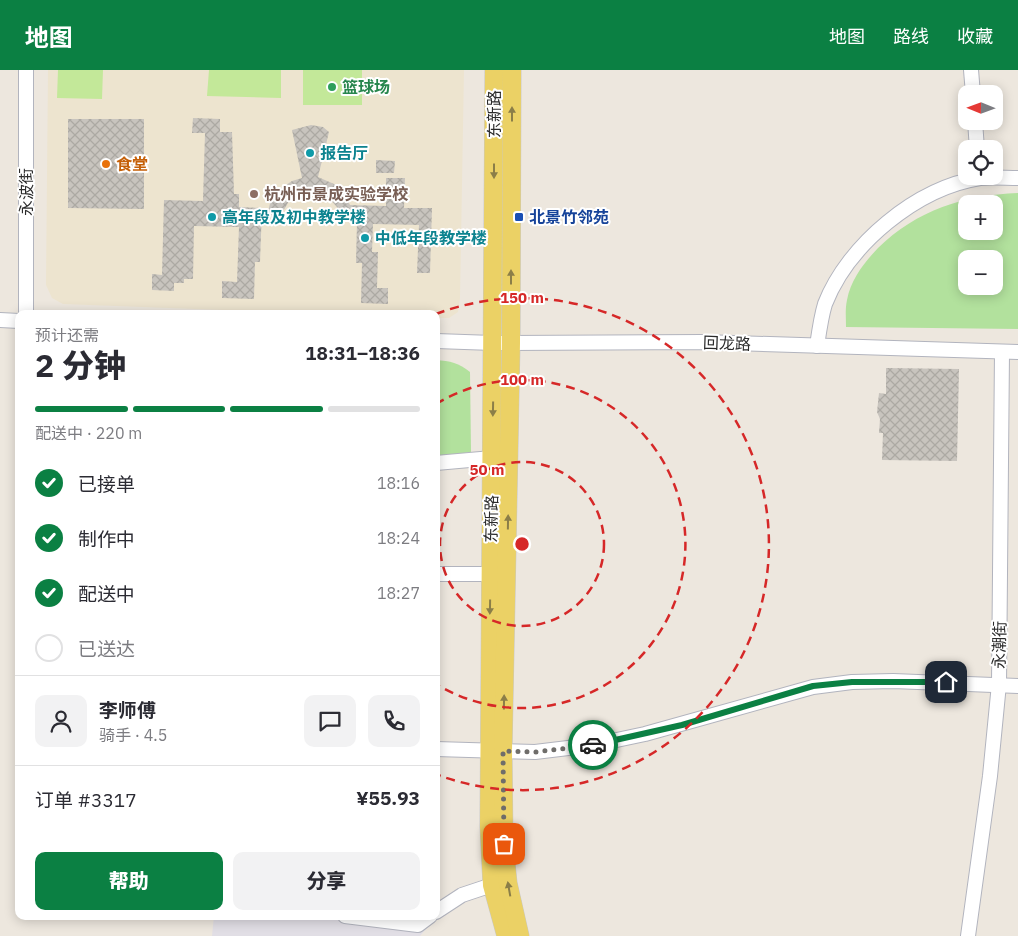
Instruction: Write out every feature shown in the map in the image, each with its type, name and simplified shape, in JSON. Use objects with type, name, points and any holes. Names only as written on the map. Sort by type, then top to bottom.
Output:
[{"type":"main road","name":"东新路","points":[[494,70],[490,574],[496,751],[508,883],[520,936]]},
{"type":"main road","name":"东新路","points":[[506,936],[492,885],[511,343],[512,70]]},
{"type":"street","name":"永波街","points":[[26,70],[26,310]]},
{"type":"street","points":[[972,70],[973,85]]},
{"type":"street","points":[[1003,178],[1018,178]]},
{"type":"street","points":[[817,346],[825,305],[842,271],[864,245],[892,218],[924,198],[958,185]]},
{"type":"street","points":[[0,320],[15,321]]},
{"type":"street","name":"回龙路","points":[[440,341],[493,343],[704,342],[1018,352]]},
{"type":"street","name":"永潮街","points":[[968,936],[990,776],[998,684],[1002,352]]},
{"type":"street","points":[[440,463],[492,458]]},
{"type":"street","points":[[440,574],[490,574]]},
{"type":"street","points":[[440,749],[535,752],[593,745],[709,717],[813,686],[852,682],[893,681],[1018,686]]},
{"type":"street","points":[[440,909],[462,895],[492,885]]},
{"type":"street","points":[[377,920],[418,925],[425,920]]},
{"type":"shaded area","name":"杭州市景成实验学校","points":[[48,70],[464,70],[460,298],[458,312],[449,318],[440,318],[440,310],[221,310],[63,304],[52,298],[46,285]]},
{"type":"shaded area","points":[[214,920],[412,920],[426,929],[420,936],[212,936]]},
{"type":"green space","points":[[58,70],[103,70],[102,99],[57,98]]},
{"type":"green space","points":[[209,70],[281,70],[281,98],[207,96]]},
{"type":"green space","name":"篮球场","points":[[303,70],[362,70],[362,105],[303,105]]},
{"type":"green space","points":[[1018,193],[1018,329],[846,327],[846,303],[849,292],[863,266],[878,248],[893,235],[925,214],[958,202],[958,240],[1003,240],[1003,195],[992,195]]},
{"type":"green space","points":[[440,360],[462,366],[470,372],[471,452],[440,456]]},
{"type":"building","name":"高年段及初中教学楼","points":[[193,118],[220,119],[220,132],[232,132],[234,194],[239,194],[239,207],[262,208],[260,262],[255,262],[254,299],[222,298],[222,281],[237,282],[239,227],[194,226],[193,279],[184,279],[184,283],[174,283],[174,291],[152,290],[152,274],[162,275],[164,200],[203,201],[205,133],[192,133]]},
{"type":"building","name":"食堂","points":[[68,119],[144,119],[144,209],[68,208]]},
{"type":"building","points":[[311,125],[323,127],[329,132],[318,177],[334,184],[344,194],[350,205],[386,206],[386,178],[405,178],[404,208],[432,208],[430,273],[417,273],[419,225],[373,224],[372,252],[378,252],[377,288],[388,288],[388,304],[361,303],[362,263],[356,263],[357,221],[343,221],[337,207],[328,197],[317,192],[304,192],[289,201],[281,215],[267,215],[271,200],[280,189],[292,181],[302,178],[292,130]]},
{"type":"building","points":[[376,160],[395,161],[394,173],[376,173]]},
{"type":"building","points":[[886,368],[959,369],[957,461],[882,460],[883,433],[879,433],[880,419],[877,412],[879,393],[886,394]]},
{"type":"way so far","points":[[504,844],[503,751],[535,752],[593,745]]},
{"type":"place","name":"篮球场","points":[[332,87]]},
{"type":"place","name":"报告厅","points":[[310,153]]},
{"type":"place","name":"食堂","points":[[106,164]]},
{"type":"place","name":"杭州市景成实验学校","points":[[254,194]]},
{"type":"place","name":"高年段及初中教学楼","points":[[212,217]]},
{"type":"place","name":"北景竹邻苑","points":[[519,217]]},
{"type":"place","name":"中低年段教学楼","points":[[365,238]]},
{"type":"route","points":[[593,745],[682,725],[813,686],[852,682],[946,682]]}]
